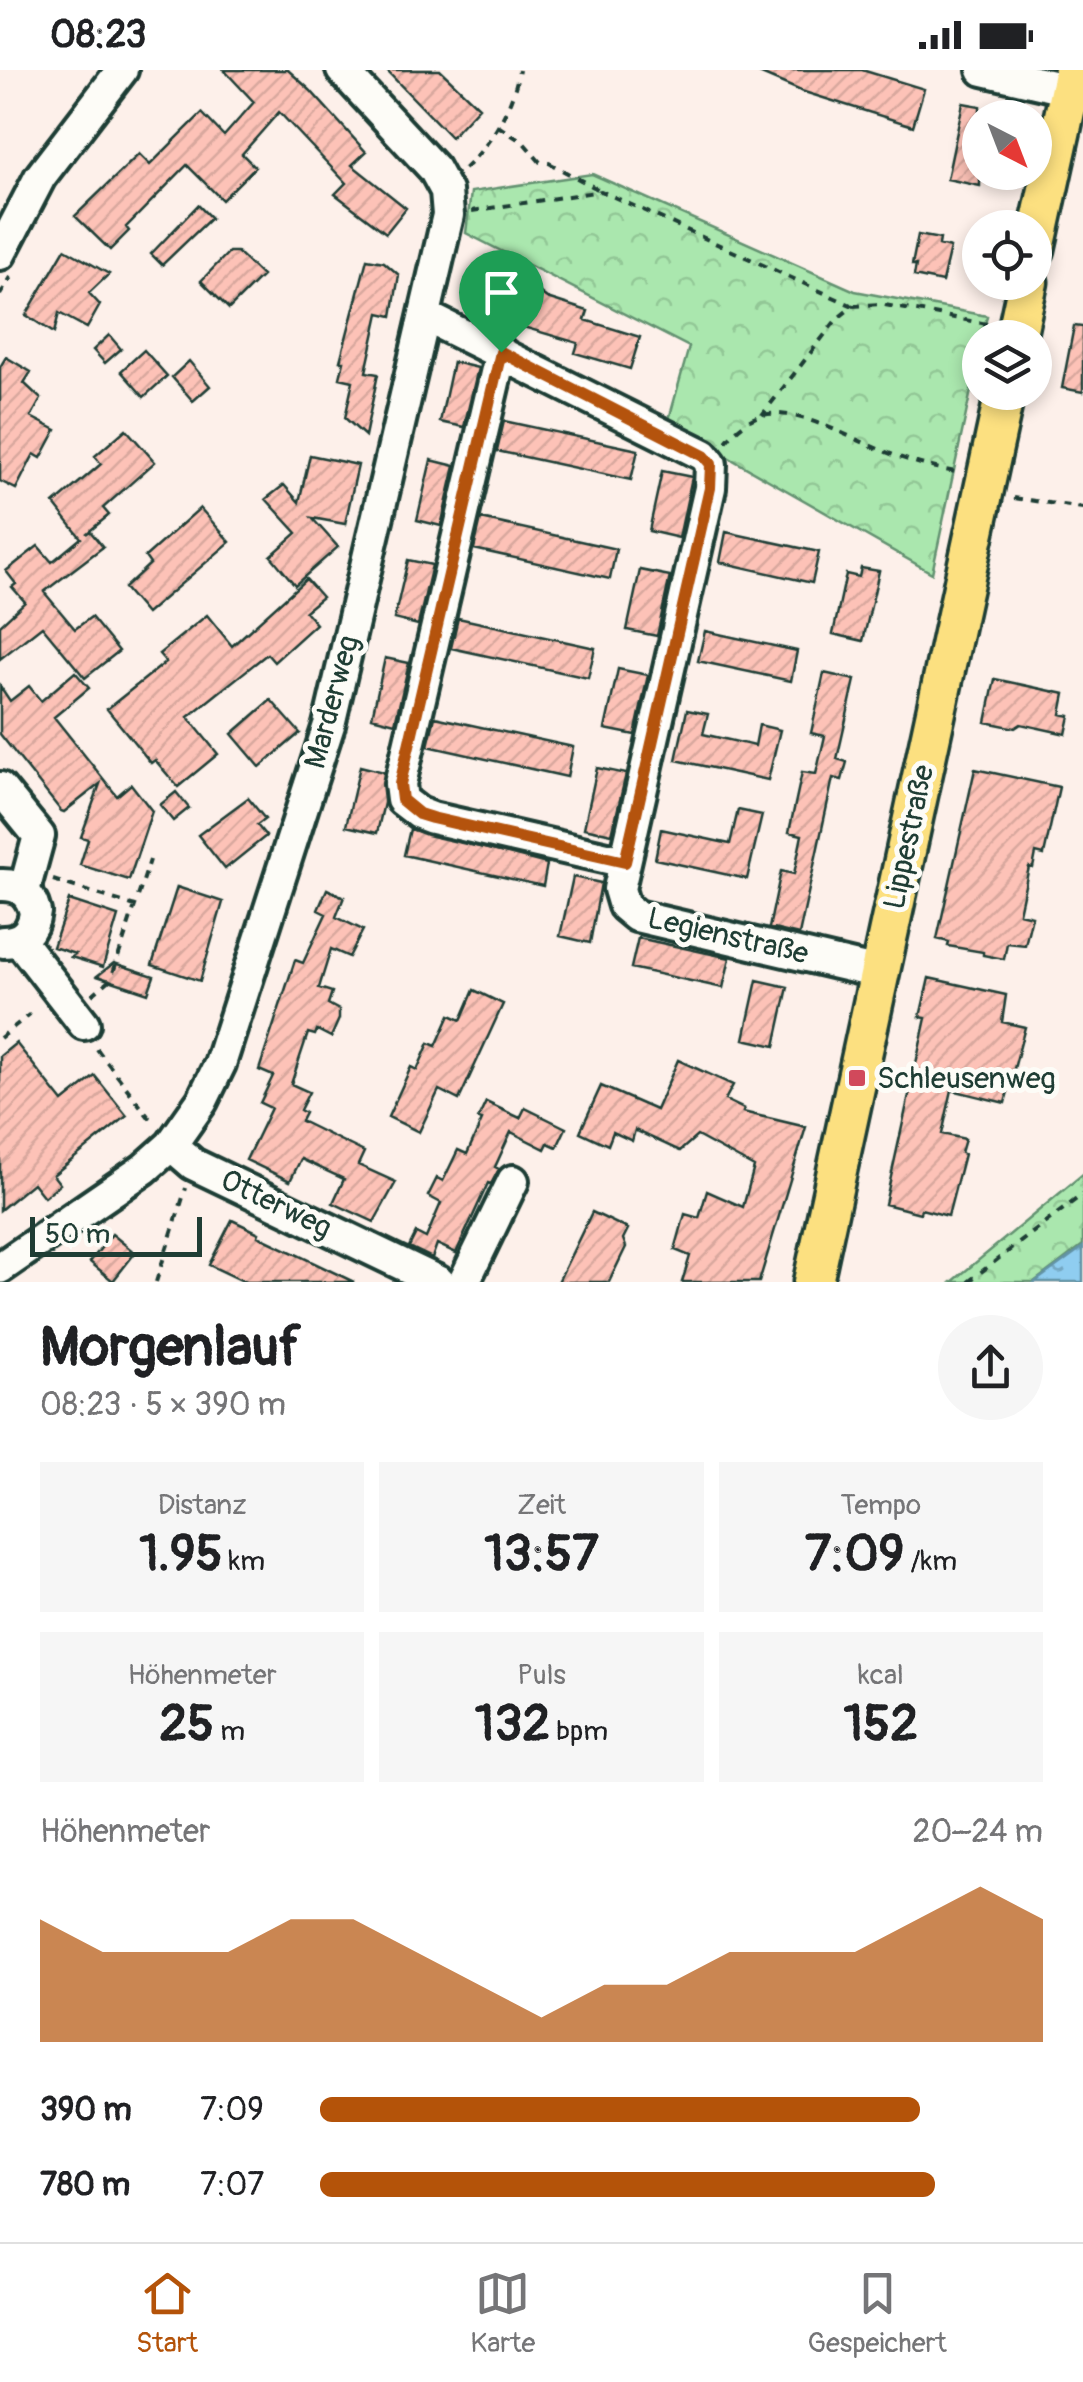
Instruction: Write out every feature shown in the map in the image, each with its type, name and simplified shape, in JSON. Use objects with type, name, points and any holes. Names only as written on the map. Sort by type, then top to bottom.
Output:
[{"type":"main road","points":[[1044,210],[1075,84]]},
{"type":"main road","name":"Lippestraße","points":[[812,1282],[1001,410]]},
{"type":"street","points":[[0,254],[40,177],[122,70]]},
{"type":"street","name":"Marderweg","points":[[0,1268],[144,1169],[182,1154],[220,1064],[329,725],[448,215],[446,191],[434,169],[342,70]]},
{"type":"street","points":[[983,70],[1075,84]]},
{"type":"street","points":[[425,316],[704,456],[711,464]]},
{"type":"street","points":[[501,352],[400,784],[402,800],[419,814],[432,818],[625,862]]},
{"type":"street","name":"Legienstraße","points":[[711,464],[710,488],[620,898],[636,916],[879,972]]},
{"type":"street","points":[[0,788],[39,836],[18,883],[32,901],[34,920],[29,932],[9,941],[79,1017]]},
{"type":"street","name":"Otterweg","points":[[182,1154],[439,1282]]},
{"type":"street","points":[[464,1282],[513,1182]]},
{"type":"path","points":[[439,178],[464,170],[478,156],[516,87],[518,70]]},
{"type":"path","points":[[497,126],[524,144],[540,162],[853,306],[878,304],[962,322]]},
{"type":"path","points":[[448,215],[602,192]]},
{"type":"path","points":[[711,464],[731,436],[762,414],[837,319],[853,306]]},
{"type":"path","points":[[762,414],[812,422],[886,452],[963,473],[985,491],[1048,505],[1083,508]]},
{"type":"path","points":[[150,860],[111,979],[79,1017],[97,1040],[97,1052],[182,1154],[156,1282]]},
{"type":"path","points":[[18,883],[134,906]]},
{"type":"path","points":[[0,1038],[30,1014]]},
{"type":"path","points":[[968,1282],[1083,1194]]},
{"type":"green space","points":[[592,174],[855,291],[987,316],[986,320],[962,320],[962,410],[967,410],[932,573],[668,423],[689,347],[466,233],[471,192]]},
{"type":"green space","points":[[1083,1174],[1083,1245],[1034,1282],[952,1282]]},
{"type":"water","points":[[1083,1247],[1083,1282],[1035,1282]]},
{"type":"building","points":[[224,70],[288,70],[310,90],[366,152],[352,165],[406,208],[386,233],[335,194],[346,183],[279,112],[242,154],[255,167],[222,200],[187,165],[126,227],[129,231],[110,250],[75,216],[139,154],[150,165],[202,113],[224,136],[254,102]]},
{"type":"building","points":[[386,70],[440,70],[479,107],[451,137]]},
{"type":"building","points":[[752,70],[862,70],[924,89],[913,126],[801,91]]},
{"type":"building","points":[[962,108],[962,182],[947,179]]},
{"type":"building","points":[[198,205],[211,218],[162,265],[151,254]]},
{"type":"building","points":[[918,235],[940,239],[939,245],[950,248],[942,282],[914,276],[916,265],[912,265]]},
{"type":"building","points":[[65,249],[109,274],[89,293],[100,305],[87,328],[59,313],[54,333],[26,315]]},
{"type":"building","points":[[229,252],[237,252],[262,276],[229,309],[201,281]]},
{"type":"building","points":[[367,259],[384,262],[399,275],[392,316],[379,313],[366,372],[378,374],[365,436],[345,418],[353,381],[340,378],[344,361],[340,361]]},
{"type":"building","points":[[481,268],[536,284],[535,289],[547,298],[588,311],[585,320],[640,337],[630,369],[575,353],[578,343],[523,327],[526,317],[471,300]]},
{"type":"building","points":[[1074,326],[1083,327],[1083,392],[1062,388]]},
{"type":"building","points":[[109,335],[121,349],[105,363],[93,350]]},
{"type":"building","points":[[144,350],[167,376],[144,397],[121,371]]},
{"type":"building","points":[[6,357],[31,372],[24,383],[41,399],[31,417],[56,430],[41,458],[34,454],[16,489],[0,481],[0,367]]},
{"type":"building","points":[[189,361],[210,386],[193,401],[172,377]]},
{"type":"building","points":[[453,362],[478,368],[464,427],[440,422]]},
{"type":"building","points":[[504,421],[638,450],[631,480],[497,451]]},
{"type":"building","points":[[126,429],[155,462],[103,508],[109,515],[86,534],[90,531],[103,547],[44,592],[75,629],[91,617],[119,651],[85,678],[42,626],[0,659],[0,625],[25,602],[12,587],[16,584],[6,571],[38,546],[52,562],[81,538],[54,504],[101,464],[95,456]]},
{"type":"building","points":[[310,455],[358,465],[345,524],[312,518],[338,547],[295,585],[271,556],[297,533],[266,499],[284,485],[299,502]]},
{"type":"building","points":[[431,460],[455,466],[441,526],[417,520]]},
{"type":"building","points":[[662,471],[692,477],[679,538],[649,531]]},
{"type":"building","points":[[200,508],[230,542],[146,614],[124,588],[150,564],[145,557]]},
{"type":"building","points":[[481,519],[616,549],[610,579],[474,549]]},
{"type":"building","points":[[726,532],[819,552],[812,583],[720,562]]},
{"type":"building","points":[[408,560],[432,565],[418,625],[394,619]]},
{"type":"building","points":[[861,568],[879,571],[863,641],[833,634],[846,574],[859,577]]},
{"type":"building","points":[[640,570],[670,576],[657,636],[627,630]]},
{"type":"building","points":[[306,579],[322,597],[305,611],[316,624],[274,662],[267,654],[188,717],[218,754],[178,787],[155,760],[151,763],[107,709],[166,662],[159,654],[207,615],[232,646]]},
{"type":"building","points":[[458,618],[595,648],[588,678],[451,648]]},
{"type":"building","points":[[705,631],[797,651],[791,681],[698,661]]},
{"type":"building","points":[[385,658],[409,663],[395,723],[372,717]]},
{"type":"building","points":[[618,669],[648,675],[635,735],[605,729]]},
{"type":"building","points":[[75,672],[89,688],[54,717],[117,796],[131,784],[152,811],[129,880],[80,865],[88,839],[81,837],[100,784],[61,811],[0,734],[0,686],[10,701],[29,686],[41,701]]},
{"type":"building","points":[[824,673],[855,680],[837,759],[847,762],[842,780],[833,778],[799,935],[769,928],[781,871],[794,874],[802,835],[789,832],[802,772],[816,774],[825,736],[811,733]]},
{"type":"building","points":[[995,679],[1065,694],[1061,714],[1070,716],[1066,734],[1021,724],[1015,728],[986,722]]},
{"type":"building","points":[[271,700],[300,733],[260,767],[232,734]]},
{"type":"building","points":[[687,710],[708,714],[703,734],[755,746],[759,725],[780,730],[768,780],[676,760]]},
{"type":"building","points":[[435,717],[573,747],[567,777],[428,746]]},
{"type":"building","points":[[360,766],[384,772],[384,803],[377,833],[346,826]]},
{"type":"building","points":[[597,768],[626,774],[612,834],[584,828]]},
{"type":"building","points":[[975,769],[1059,787],[1044,855],[1036,853],[1033,868],[1029,867],[1019,913],[1032,916],[1025,945],[1007,943],[1004,959],[948,946],[949,942],[937,939]]},
{"type":"building","points":[[176,792],[189,808],[173,821],[160,805]]},
{"type":"building","points":[[248,798],[265,819],[257,825],[266,836],[225,869],[198,835]]},
{"type":"building","points":[[738,810],[762,815],[747,879],[655,859],[661,829],[730,844]]},
{"type":"building","points":[[410,829],[547,864],[543,886],[404,855]]},
{"type":"building","points":[[573,877],[601,883],[590,943],[560,936]]},
{"type":"building","points":[[177,887],[223,902],[200,981],[152,965]]},
{"type":"building","points":[[327,889],[344,897],[336,917],[363,930],[349,957],[331,949],[319,988],[332,992],[328,1004],[339,1010],[339,1019],[331,1037],[317,1030],[315,1035],[308,1033],[291,1084],[309,1092],[300,1110],[305,1113],[301,1121],[364,1152],[358,1165],[396,1182],[374,1222],[333,1203],[344,1179],[301,1159],[290,1181],[246,1160],[271,1108],[260,1103],[273,1076],[259,1070],[295,960],[303,963],[326,914],[318,910]]},
{"type":"building","points":[[69,900],[118,916],[103,967],[53,947]]},
{"type":"building","points":[[638,938],[730,958],[723,988],[631,968]]},
{"type":"building","points":[[114,963],[154,976],[148,993],[97,976]]},
{"type":"building","points":[[929,978],[1006,995],[1002,1022],[1025,1027],[1005,1103],[952,1090],[942,1134],[965,1139],[948,1216],[885,1204],[926,1018],[920,1017]]},
{"type":"building","points":[[757,980],[788,987],[775,1046],[744,1039]]},
{"type":"building","points":[[474,990],[503,1004],[459,1100],[439,1090],[419,1132],[388,1117],[411,1067],[417,1070],[429,1043],[436,1046],[450,1015],[461,1020]]},
{"type":"building","points":[[16,1043],[63,1102],[95,1076],[127,1116],[53,1175],[60,1184],[44,1197],[33,1183],[0,1210],[0,1056]]},
{"type":"building","points":[[678,1060],[733,1085],[725,1100],[744,1109],[743,1112],[806,1127],[759,1282],[682,1282],[690,1256],[675,1250],[685,1214],[699,1218],[707,1191],[743,1207],[754,1167],[697,1136],[680,1151],[635,1130],[632,1141],[613,1132],[608,1145],[580,1132],[601,1086],[656,1110]]},
{"type":"building","points":[[486,1102],[520,1118],[525,1108],[566,1128],[557,1147],[548,1143],[545,1149],[511,1132],[495,1167],[499,1169],[488,1183],[456,1253],[437,1244],[432,1258],[409,1247],[416,1233],[426,1238],[441,1203],[428,1196],[437,1178],[443,1181],[458,1150],[467,1154]]},
{"type":"building","points":[[592,1212],[628,1229],[623,1239],[626,1247],[609,1282],[558,1282]]},
{"type":"building","points":[[232,1220],[354,1282],[245,1282],[209,1265]]},
{"type":"building","points":[[112,1234],[135,1253],[113,1281],[90,1262]]},
{"type":"place","name":"Schleusenweg","points":[[857,1078]]},
{"type":"route","points":[[501,352],[704,456],[711,464],[710,488],[625,862],[432,818],[419,814],[402,800],[400,784],[501,352]]}]
